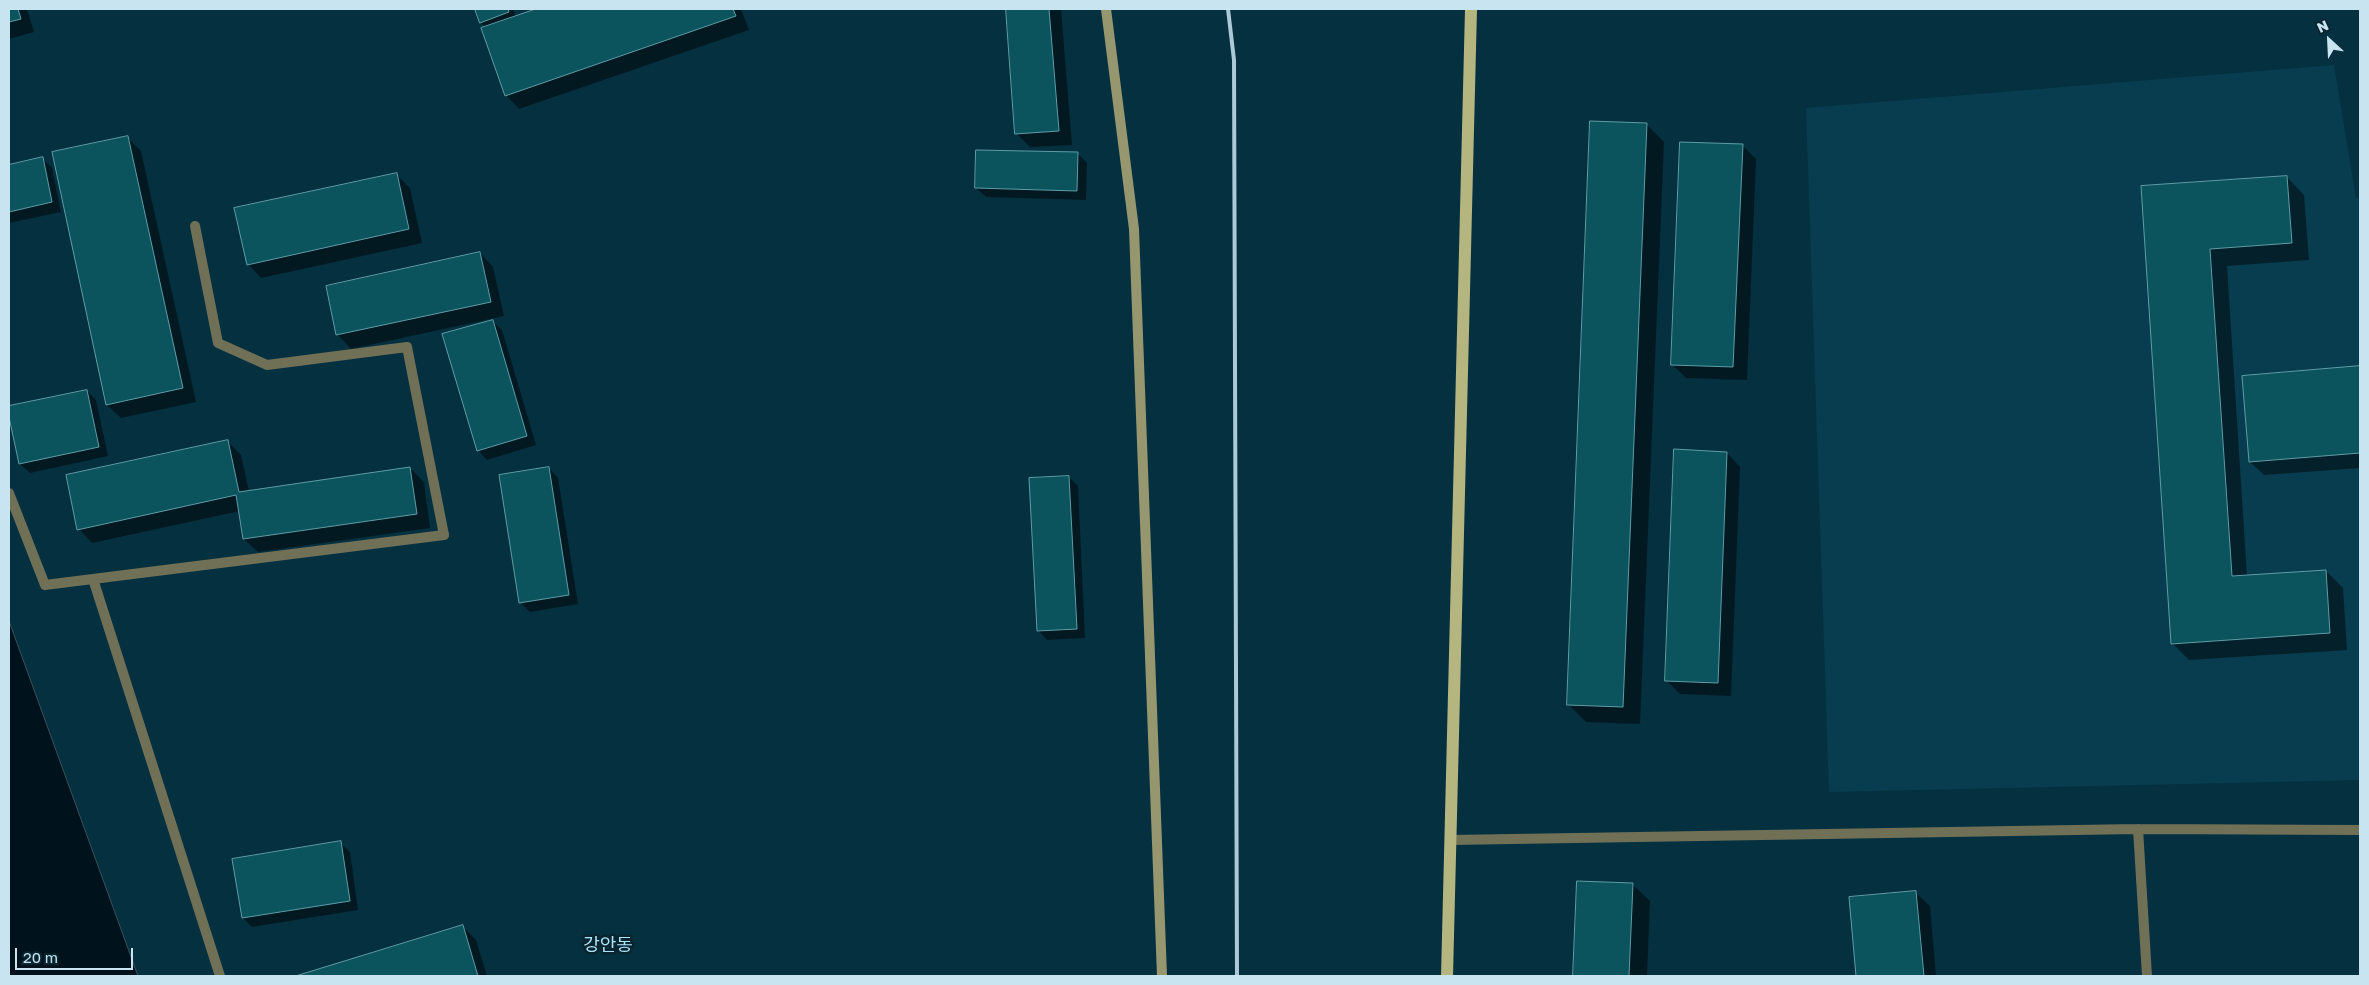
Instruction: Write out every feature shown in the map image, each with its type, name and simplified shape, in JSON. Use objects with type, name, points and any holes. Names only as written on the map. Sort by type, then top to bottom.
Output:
[{"type":"main road","points":[[1447,976],[1471,9]]},
{"type":"street","points":[[1106,9],[1134,229],[1162,976]]},
{"type":"street","points":[[9,494],[45,585],[444,535],[407,347],[267,365],[218,343],[195,226]]},
{"type":"street","points":[[93,579],[220,976]]},
{"type":"street","points":[[1450,840],[2138,829],[2360,830]]},
{"type":"street","points":[[2138,829],[2147,976]]},
{"type":"shaded area","points":[[2334,65],[2356,198],[2360,199],[2360,780],[1829,792],[1806,108]]},
{"type":"shaded area","points":[[9,621],[138,976],[9,976]]},
{"type":"building","points":[[9,9],[18,9],[21,19],[9,22]]},
{"type":"building","points":[[475,9],[508,9],[509,12],[480,23]]},
{"type":"building","points":[[536,9],[733,9],[736,16],[505,96],[481,28]]},
{"type":"building","points":[[1006,9],[1049,9],[1059,131],[1015,134]]},
{"type":"building","points":[[1590,121],[1647,123],[1623,707],[1567,705]]},
{"type":"building","points":[[128,136],[183,388],[106,405],[52,152]]},
{"type":"building","points":[[1680,142],[1743,144],[1733,367],[1671,365]]},
{"type":"building","points":[[976,150],[1078,152],[1077,191],[975,188]]},
{"type":"building","points":[[43,157],[52,202],[9,212],[9,165]]},
{"type":"building","points":[[397,173],[409,229],[247,265],[234,208]]},
{"type":"building","points":[[2287,176],[2292,243],[2210,249],[2232,576],[2326,570],[2330,633],[2171,644],[2141,186]]},
{"type":"building","points":[[480,252],[491,302],[336,335],[326,286]]},
{"type":"building","points":[[493,320],[527,436],[477,451],[442,334]]},
{"type":"building","points":[[2360,366],[2360,453],[2249,462],[2242,376]]},
{"type":"building","points":[[87,390],[99,447],[19,464],[9,417],[9,406]]},
{"type":"building","points":[[228,440],[239,492],[410,467],[417,514],[243,539],[236,495],[77,530],[66,475]]},
{"type":"building","points":[[1674,449],[1727,452],[1718,683],[1665,681]]},
{"type":"building","points":[[549,467],[569,595],[519,603],[499,475]]},
{"type":"building","points":[[1069,476],[1077,629],[1037,631],[1029,478]]},
{"type":"building","points":[[341,841],[350,901],[242,918],[232,859]]},
{"type":"building","points":[[1577,881],[1633,883],[1629,976],[1573,976]]},
{"type":"building","points":[[1916,891],[1924,976],[1856,976],[1849,897]]},
{"type":"building","points":[[463,925],[478,976],[296,976]]},
{"type":"railway","points":[[1228,9],[1234,60],[1237,976]]},
{"type":"district","name":"강안동","points":[[608,945]]}]
